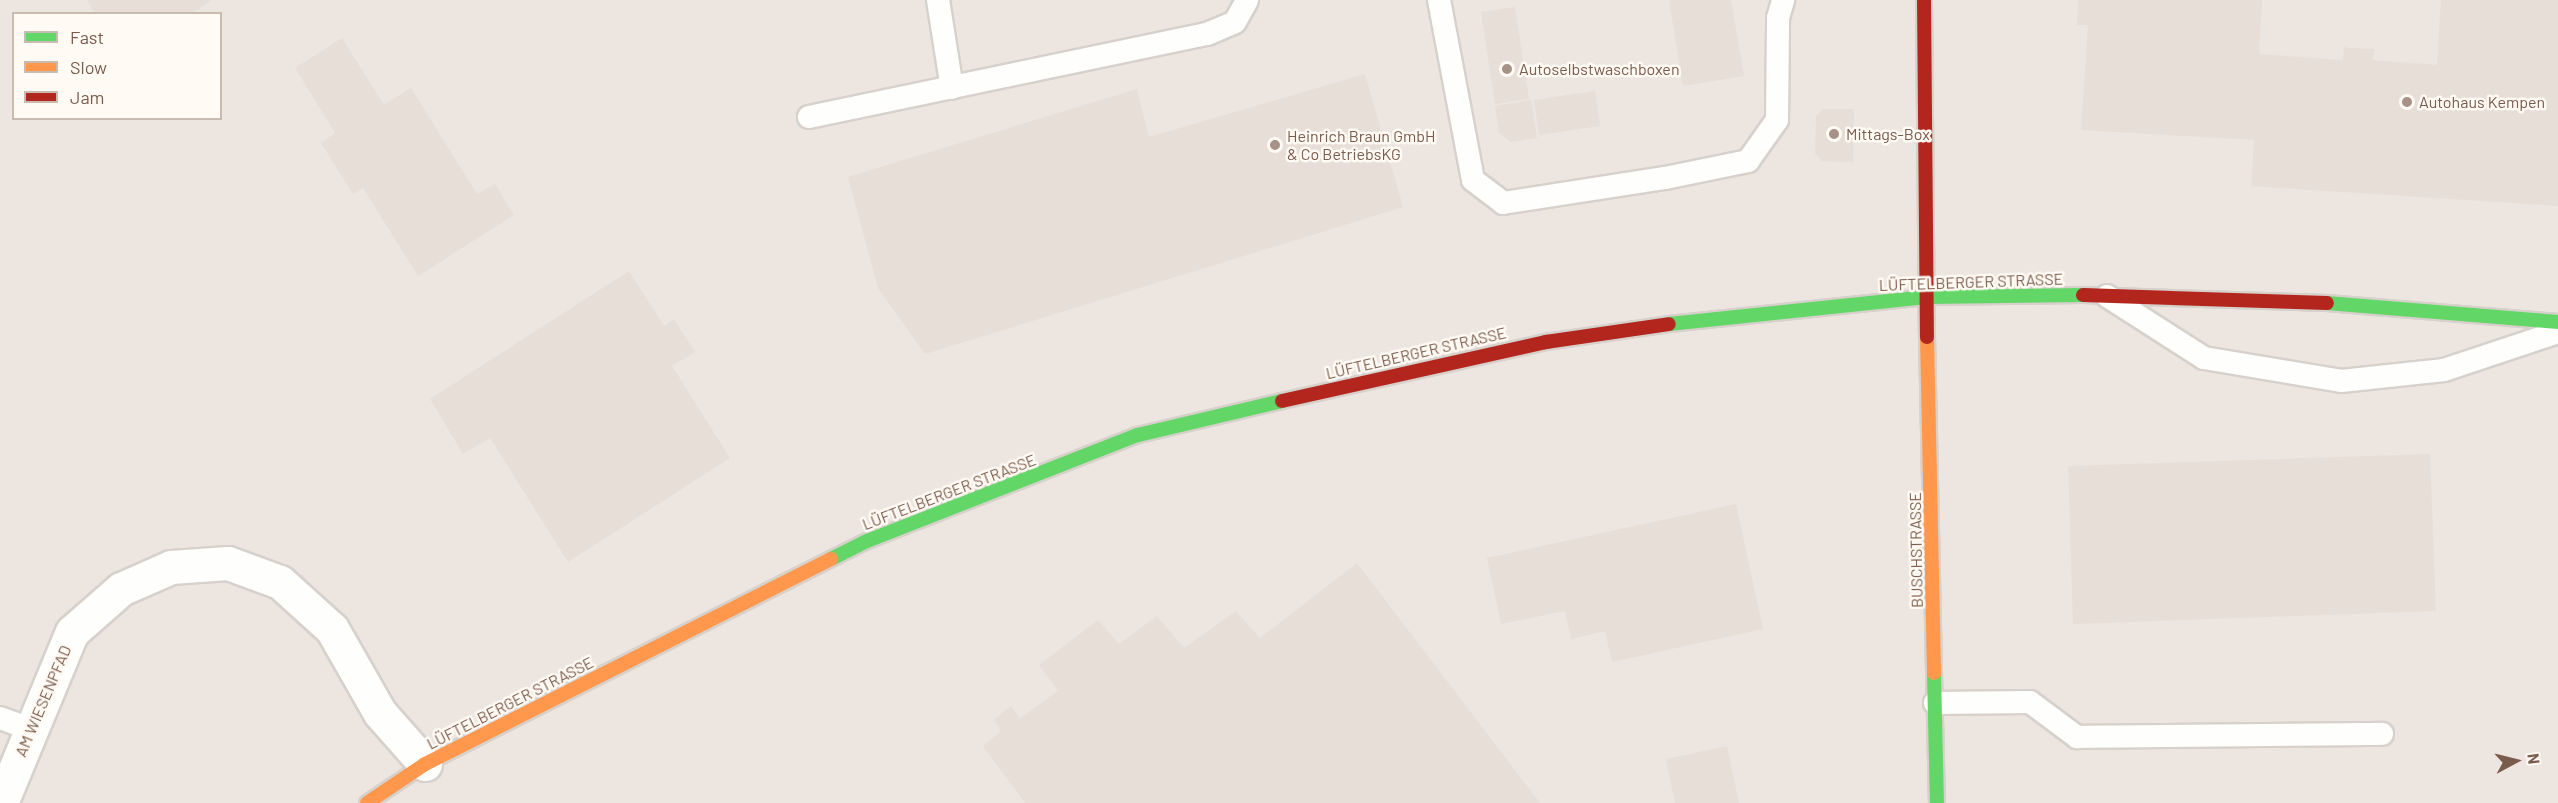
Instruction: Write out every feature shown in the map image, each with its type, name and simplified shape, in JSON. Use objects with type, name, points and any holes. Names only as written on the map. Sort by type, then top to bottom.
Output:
[{"type":"main road","name":"BUSCHSTRASSE","points":[[1924,0],[1927,297],[1937,803]]},
{"type":"main road","name":"LÜFTELBERGER STRASSE","points":[[367,803],[426,765],[867,541],[1138,435],[1428,366],[1546,342],[1702,319],[1927,297],[2106,295],[2364,304],[2558,322]]},
{"type":"street","name":"AM WIESENPFAD","points":[[1,800],[15,723],[72,632],[121,589],[171,567],[228,563],[280,582],[332,629],[380,713],[426,765]]},
{"type":"lane","points":[[938,0],[952,88]]},
{"type":"lane","points":[[809,117],[1207,34],[1235,22],[1247,0]]},
{"type":"lane","points":[[1440,0],[1473,180],[1503,203],[1665,178],[1748,161],[1777,120],[1778,18],[1783,0]]},
{"type":"lane","points":[[2106,295],[2204,358],[2341,381],[2444,370],[2558,332]]},
{"type":"lane","points":[[1935,703],[2030,702],[2077,737],[2382,734]]},
{"type":"shaded area","points":[[0,0],[2558,0],[2558,803],[0,803]]},
{"type":"building","points":[[87,0],[212,0],[194,12],[94,12]]},
{"type":"building","points":[[1669,0],[1731,0],[1744,76],[1683,86]]},
{"type":"building","name":"Autohaus Kempen","points":[[2078,0],[2262,0],[2259,54],[2343,60],[2344,47],[2374,49],[2373,60],[2437,65],[2441,0],[2558,0],[2558,206],[2251,186],[2254,140],[2081,130],[2088,25],[2077,25]]},
{"type":"building","name":"Autoselbstwaschboxen","points":[[1515,7],[1529,99],[1495,104],[1481,12]]},
{"type":"building","points":[[342,38],[384,105],[411,88],[477,194],[495,184],[514,215],[418,276],[363,188],[353,194],[321,143],[335,133],[295,68]]},
{"type":"building","points":[[1365,74],[1403,207],[925,354],[878,288],[848,177],[1137,89],[1149,137]]},
{"type":"building","name":"Autoselbstwaschboxen","points":[[1595,91],[1600,126],[1539,135],[1534,100]]},
{"type":"building","points":[[1531,100],[1537,138],[1511,142],[1499,133],[1495,106]]},
{"type":"building","name":"Mittags-Box","points":[[1823,109],[1854,109],[1853,162],[1821,161],[1815,153],[1816,116]]},
{"type":"building","points":[[629,271],[664,326],[674,319],[695,352],[672,366],[730,458],[568,562],[490,438],[463,454],[430,399]]},
{"type":"building","points":[[2430,454],[2436,611],[2073,624],[2068,466]]},
{"type":"building","points":[[1736,504],[1763,629],[1612,662],[1605,631],[1571,639],[1565,611],[1501,624],[1487,558]]},
{"type":"building","points":[[1357,563],[1540,803],[1025,803],[983,746],[1001,731],[994,720],[1011,706],[1020,718],[1058,691],[1039,665],[1098,620],[1119,644],[1157,616],[1184,648],[1236,611],[1260,638]]},
{"type":"building","points":[[1727,746],[1739,803],[1675,803],[1666,759]]},
{"type":"traffic: fast","points":[[1669,324],[1927,297],[2083,295]]},
{"type":"traffic: fast","points":[[2327,303],[2558,322]]},
{"type":"traffic: fast","points":[[831,559],[867,541],[1138,435],[1282,401]]},
{"type":"traffic: fast","points":[[1934,673],[1937,803]]},
{"type":"traffic: slow","points":[[1927,337],[1934,673]]},
{"type":"traffic: slow","points":[[367,803],[425,764],[831,559]]},
{"type":"traffic: jam","points":[[1924,0],[1927,337]]},
{"type":"traffic: jam","points":[[2083,295],[2327,303]]},
{"type":"traffic: jam","points":[[1282,401],[1546,342],[1669,324]]},
{"type":"place","name":"Autoselbstwaschboxen","points":[[1507,69]]},
{"type":"place","name":"Autohaus Kempen","points":[[2407,102]]},
{"type":"place","name":"Mittags-Box","points":[[1834,134]]},
{"type":"place","name":"Heinrich Braun GmbH & Co BetriebsKG","points":[[1275,145]]}]
